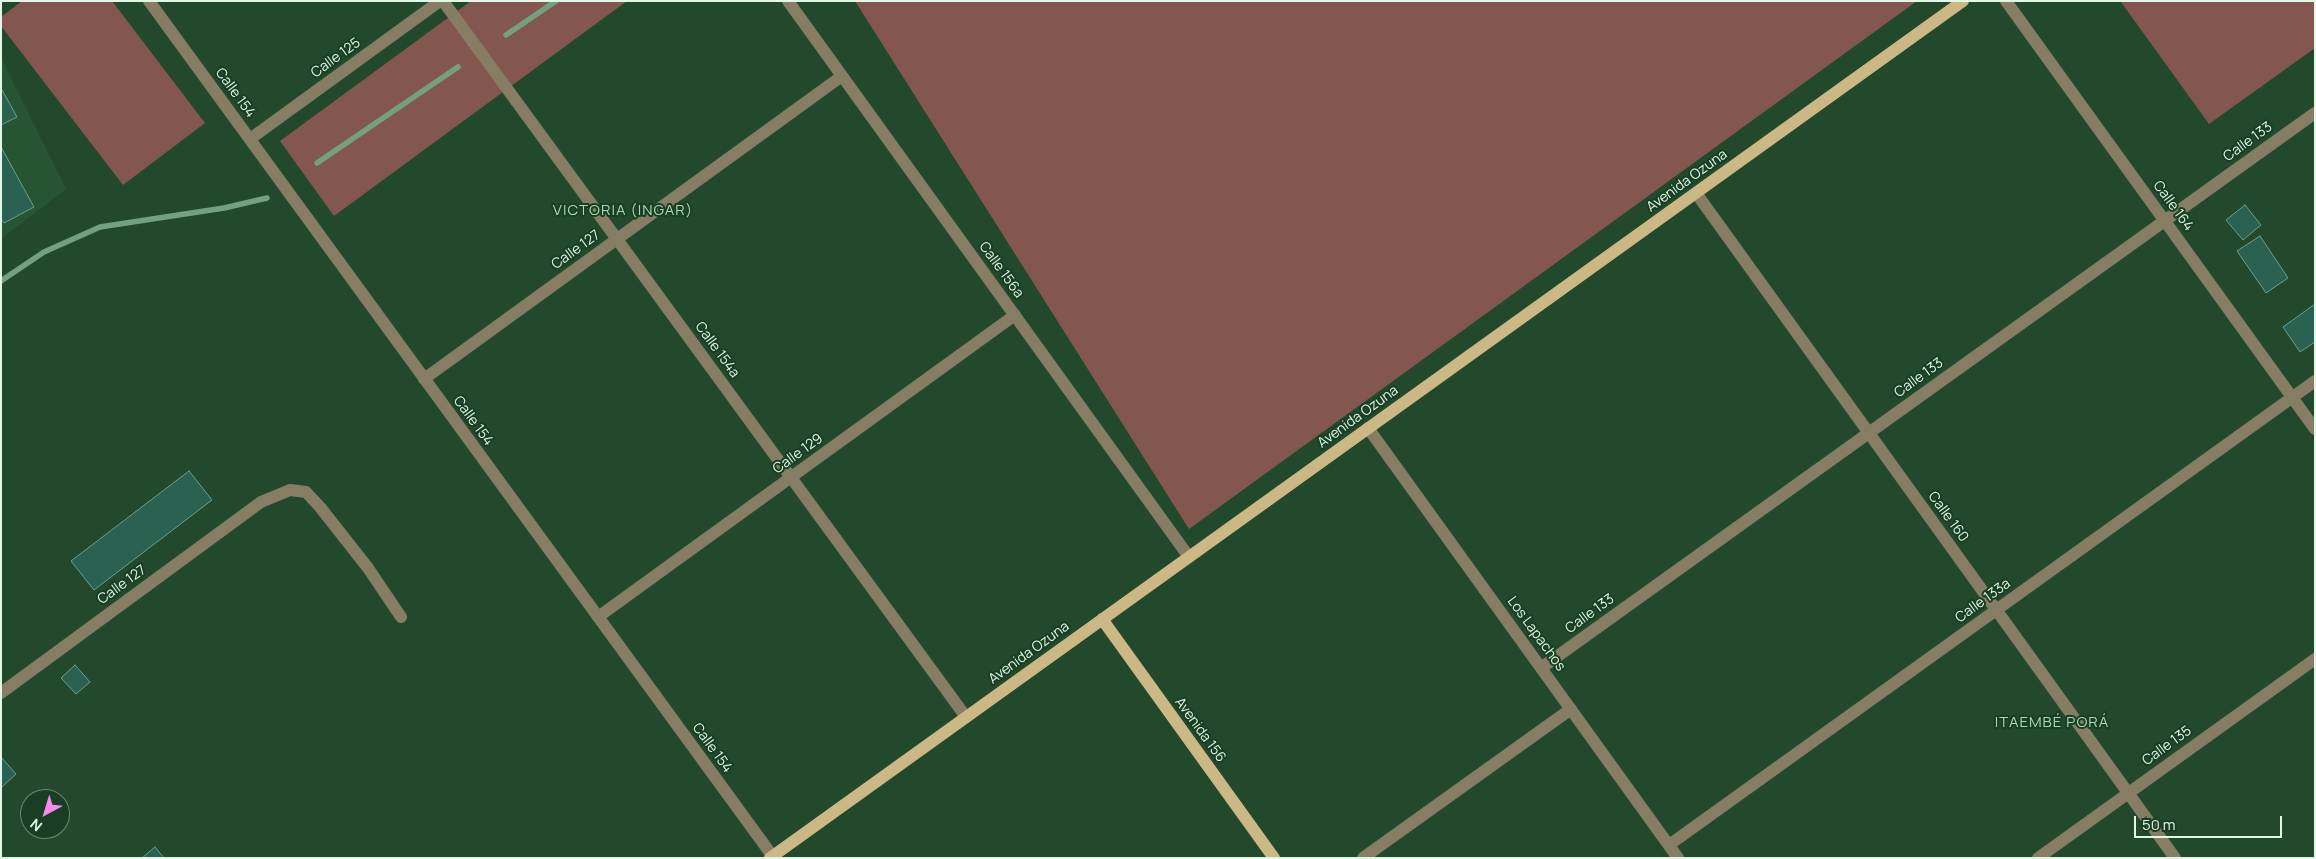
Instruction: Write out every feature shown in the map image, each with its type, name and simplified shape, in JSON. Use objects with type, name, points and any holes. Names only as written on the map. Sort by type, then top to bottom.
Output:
[{"type":"main road","name":"Avenida Ozuna","points":[[772,857],[1964,1]]},
{"type":"main road","name":"Avenida 156","points":[[1102,620],[1274,858]]},
{"type":"street","name":"Calle 154","points":[[149,1],[772,857]]},
{"type":"street","name":"Calle 125","points":[[250,139],[442,1]]},
{"type":"street","name":"Calle 154a","points":[[442,1],[966,716]]},
{"type":"street","name":"Calle 156a","points":[[788,1],[1189,556]]},
{"type":"street","name":"Calle 164","points":[[2006,1],[2315,429]]},
{"type":"street","name":"Calle 127","points":[[424,378],[842,76]]},
{"type":"street","name":"Calle 133","points":[[1542,668],[2315,113]]},
{"type":"street","name":"Calle 160","points":[[1696,193],[2175,858]]},
{"type":"street","name":"Calle 129","points":[[598,617],[1015,315]]},
{"type":"street","name":"Calle 133a","points":[[1669,845],[2315,381]]},
{"type":"street","name":"Los Lapachos","points":[[1368,428],[1678,858]]},
{"type":"street","name":"Calle 127","points":[[1,693],[261,502],[290,490],[306,492],[320,507],[368,568],[401,617]]},
{"type":"street","name":"Calle 135","points":[[2038,858],[2315,659]]},
{"type":"street","points":[[1364,858],[1571,709]]},
{"type":"shaded area","points":[[22,1],[112,1],[205,123],[123,185],[1,26],[1,17]]},
{"type":"shaded area","points":[[471,1],[627,1],[334,216],[280,141]]},
{"type":"shaded area","points":[[855,1],[1917,1],[1189,529]]},
{"type":"shaded area","points":[[2315,1],[2315,48],[2209,124],[2121,2]]},
{"type":"shaded area","points":[[1,58],[66,189],[1,239]]},
{"type":"building","points":[[1,88],[17,117],[1,125]]},
{"type":"building","points":[[1,147],[34,207],[4,223],[1,219]]},
{"type":"building","points":[[2245,205],[2261,225],[2243,240],[2226,220]]},
{"type":"building","points":[[2260,236],[2288,278],[2266,293],[2237,251]]},
{"type":"building","points":[[2315,304],[2315,342],[2300,352],[2283,327]]},
{"type":"building","points":[[189,471],[212,500],[94,590],[71,561]]},
{"type":"building","points":[[75,665],[90,682],[76,694],[61,678]]},
{"type":"building","points":[[1,757],[16,774],[2,787],[1,787]]},
{"type":"building","points":[[155,847],[164,858],[142,858]]},
{"type":"waterway","points":[[506,35],[556,1]]},
{"type":"waterway","points":[[317,163],[458,67]]},
{"type":"waterway","points":[[1,281],[44,252],[100,227],[224,208],[267,198]]},
{"type":"district","name":"VICTORIA (INGAR)","points":[[623,211]]},
{"type":"district","name":"ITAEMBÉ PORÁ","points":[[2052,723]]}]
